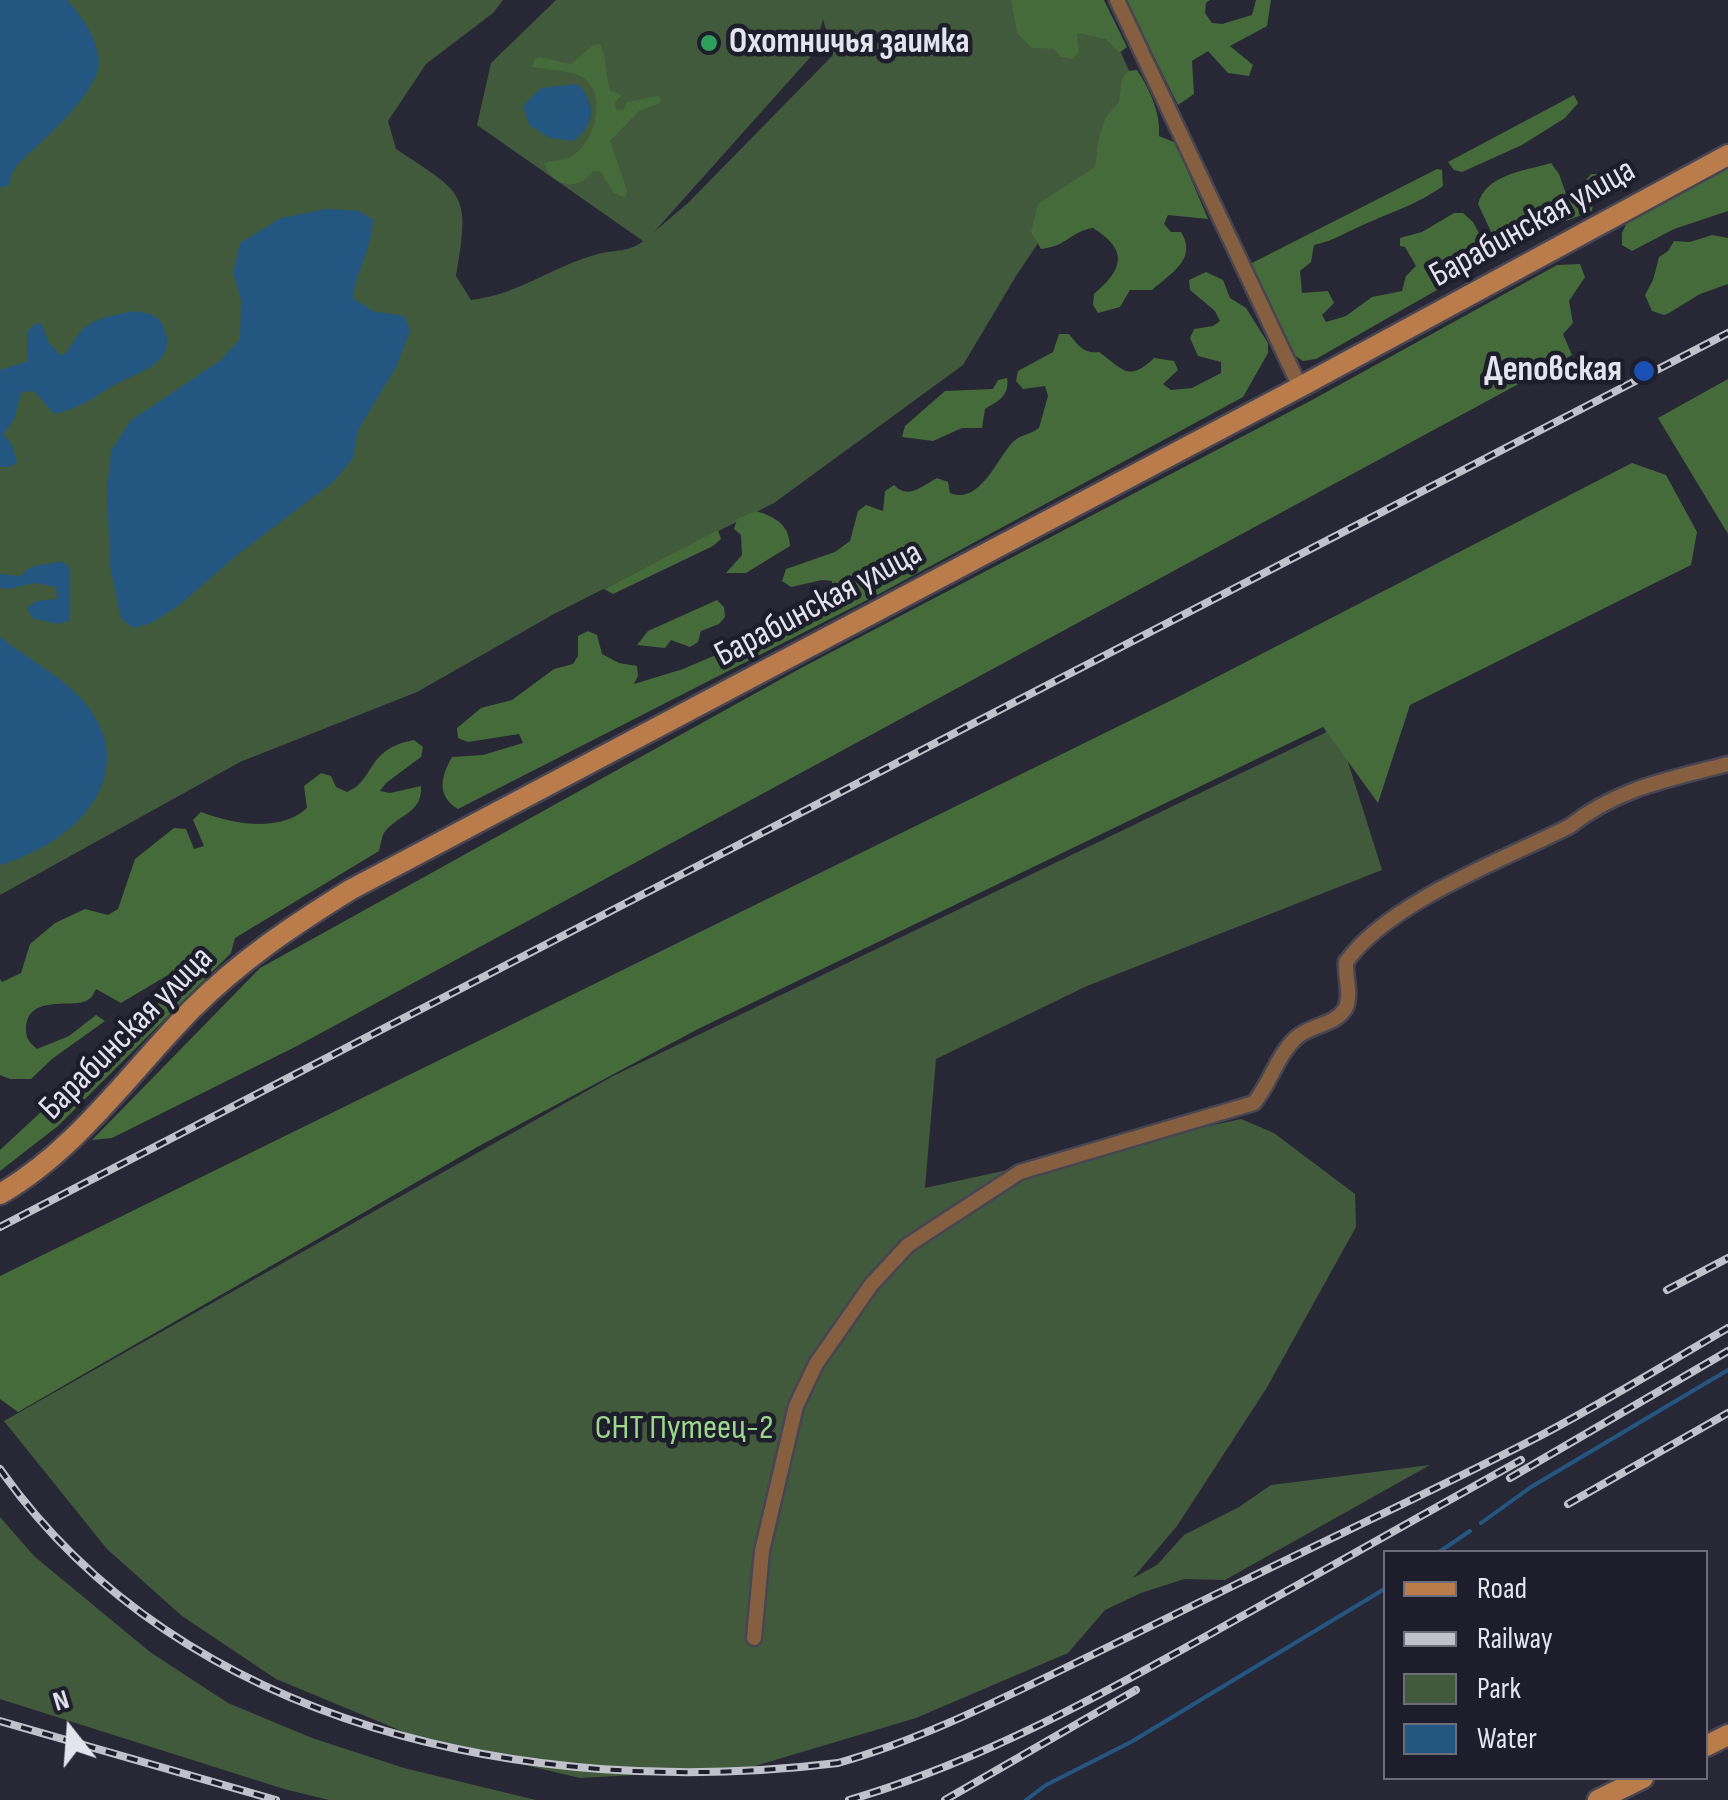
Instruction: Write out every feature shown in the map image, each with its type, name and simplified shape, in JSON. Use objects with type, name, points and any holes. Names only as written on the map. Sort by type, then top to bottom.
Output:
[{"type":"main road","name":"Барабинская улица","points":[[0,1194],[72,1138],[194,1008],[252,954],[350,890],[1300,387],[1728,155]]},
{"type":"main road","points":[[1598,1800],[1639,1780]]},
{"type":"street","points":[[1117,0],[1300,387]]},
{"type":"street","points":[[754,1638],[762,1550],[796,1406],[816,1364],[849,1316],[908,1245],[1020,1172],[1254,1103],[1266,1089],[1284,1052],[1300,1034],[1338,1018],[1347,1006],[1346,962],[1387,921],[1570,826],[1591,809],[1629,790],[1728,764]]},
{"type":"green space","points":[[0,0],[503,0],[493,13],[426,64],[388,121],[396,149],[436,176],[457,198],[463,227],[456,276],[471,300],[504,292],[582,259],[627,249],[643,241],[477,125],[491,63],[556,0],[1097,0],[1145,106],[1130,152],[1061,209],[963,365],[774,503],[554,614],[417,692],[240,762],[0,895]],"holes":[[[823,19],[833,55],[688,203],[654,232],[814,53]]]},
{"type":"green space","points":[[1011,0],[1104,0],[1127,47],[1119,53],[1106,39],[1077,33],[1079,53],[1072,59],[1061,57],[1054,49],[1032,48],[1017,33]]},
{"type":"green space","points":[[1126,0],[1210,0],[1205,13],[1212,23],[1222,24],[1252,15],[1256,0],[1271,0],[1267,26],[1230,46],[1253,65],[1249,76],[1228,73],[1208,51],[1192,61],[1194,94],[1178,105]]},
{"type":"green space","points":[[600,44],[610,90],[622,95],[615,102],[616,110],[623,110],[627,102],[658,96],[661,99],[660,103],[639,111],[610,141],[627,191],[625,198],[613,192],[601,172],[593,171],[580,182],[566,184],[553,177],[544,163],[568,158],[582,147],[593,127],[596,103],[589,83],[580,76],[532,67],[535,59],[571,64],[593,45]]},
{"type":"green space","points":[[1137,70],[1153,101],[1159,136],[1176,143],[1208,219],[1168,215],[1164,224],[1171,232],[1181,232],[1185,242],[1180,265],[1152,290],[1130,290],[1120,307],[1098,313],[1093,305],[1094,294],[1111,277],[1118,261],[1113,245],[1093,228],[1041,249],[1031,232],[1038,204],[1095,167],[1099,136],[1106,117],[1119,102],[1122,79],[1128,71]]},
{"type":"green space","points":[[1574,95],[1578,103],[1565,118],[1522,145],[1462,172],[1454,170],[1448,162]]},
{"type":"green space","points":[[1551,163],[1566,194],[1575,194],[1591,174],[1621,175],[1626,190],[1600,196],[1593,202],[1592,211],[1535,233],[1501,253],[1478,204],[1482,194],[1508,175]]},
{"type":"green space","points":[[1728,166],[1728,211],[1674,229],[1632,251],[1622,245],[1628,220]]},
{"type":"green space","points":[[1437,169],[1442,170],[1443,186],[1433,193],[1314,245],[1311,262],[1300,271],[1302,293],[1328,291],[1334,303],[1322,315],[1326,322],[1346,316],[1372,297],[1402,291],[1406,276],[1416,266],[1405,247],[1400,246],[1400,238],[1422,232],[1454,213],[1463,213],[1473,222],[1490,254],[1486,262],[1316,359],[1303,361],[1291,353],[1248,265]]},
{"type":"green space","points":[[1712,235],[1728,238],[1728,284],[1700,294],[1664,315],[1652,311],[1645,295],[1659,257],[1674,241],[1690,242]]},
{"type":"green space","points":[[1580,264],[1585,277],[1569,301],[1573,323],[1563,334],[1572,355],[297,1046],[112,1138],[92,1140],[260,968],[801,668],[1312,400],[1557,265]]},
{"type":"green space","points":[[1206,272],[1223,280],[1230,298],[1246,308],[1268,343],[1268,353],[1243,397],[879,594],[458,809],[446,798],[443,778],[452,757],[483,755],[523,743],[519,734],[468,742],[458,738],[457,728],[481,708],[512,700],[554,669],[573,664],[578,656],[578,636],[588,631],[597,635],[602,654],[637,666],[634,684],[683,669],[737,646],[778,614],[832,590],[832,581],[791,587],[782,581],[786,569],[835,552],[850,541],[858,511],[866,505],[883,511],[885,491],[894,485],[910,491],[937,478],[948,482],[950,493],[960,495],[978,488],[1014,441],[1039,428],[1048,396],[1045,386],[1023,389],[1016,381],[1018,371],[1053,352],[1059,334],[1069,334],[1081,348],[1099,352],[1126,371],[1138,370],[1154,358],[1174,361],[1178,370],[1163,384],[1171,390],[1192,388],[1221,373],[1221,362],[1198,356],[1190,338],[1194,329],[1220,321],[1215,311],[1190,290],[1189,280]]},
{"type":"green space","points":[[1007,378],[1005,394],[985,409],[982,428],[962,428],[933,441],[902,437],[905,426],[945,391],[993,389],[998,380]]},
{"type":"green space","points":[[1728,379],[1728,534],[1658,418]]},
{"type":"green space","points":[[1632,463],[1666,475],[1697,532],[1691,565],[1410,705],[1378,803],[1323,727],[698,1029],[479,1146],[18,1412],[0,1399],[0,1276],[1176,698]]},
{"type":"green space","points":[[756,511],[780,522],[790,546],[746,573],[726,573],[742,555],[741,535],[734,529],[737,519]]},
{"type":"green space","points":[[718,530],[721,539],[713,546],[613,594],[604,589]]},
{"type":"green space","points":[[717,600],[724,607],[725,617],[719,624],[701,631],[698,642],[690,647],[671,640],[665,648],[637,645],[648,631]]},
{"type":"green space","name":"СНТ Путеец-2","points":[[1337,727],[1382,870],[1087,986],[936,1059],[925,1188],[1241,1119],[1274,1133],[1355,1194],[1356,1227],[1266,1389],[1177,1526],[1133,1578],[1157,1565],[1184,1535],[1239,1507],[1271,1485],[1430,1465],[1225,1580],[1184,1579],[1141,1593],[1105,1610],[1068,1653],[916,1718],[745,1769],[580,1778],[428,1742],[276,1679],[182,1616],[107,1549],[4,1421],[613,1076]]},
{"type":"green space","points":[[414,740],[423,747],[421,757],[380,791],[390,793],[421,786],[418,803],[384,833],[379,851],[235,938],[231,953],[58,1126],[0,1171],[0,1150],[193,971],[188,963],[121,1003],[96,989],[86,1001],[51,1004],[34,1010],[26,1032],[37,1049],[69,1036],[96,1015],[105,1021],[31,1079],[10,1079],[0,1075],[0,979],[2,982],[21,973],[30,944],[55,923],[85,909],[108,915],[118,909],[135,859],[174,828],[186,829],[194,849],[204,846],[193,820],[201,812],[241,823],[283,821],[307,808],[304,786],[321,773],[331,776],[336,787],[347,792],[363,780],[387,750]]},
{"type":"green space","points":[[0,1517],[34,1556],[150,1652],[228,1703],[312,1738],[404,1768],[536,1800],[329,1800],[0,1699]]},
{"type":"water","points":[[0,0],[67,0],[92,36],[99,62],[92,83],[76,106],[20,162],[9,185],[0,188]]},
{"type":"water","points":[[577,84],[588,98],[591,114],[586,128],[573,141],[550,138],[529,125],[523,106],[541,88]]},
{"type":"water","points":[[326,209],[359,211],[373,220],[353,298],[373,311],[404,316],[410,331],[396,367],[358,430],[353,458],[333,482],[178,606],[151,623],[133,628],[121,618],[110,567],[107,488],[111,451],[130,421],[221,360],[240,339],[241,300],[233,273],[240,243],[281,218]]},
{"type":"water","points":[[132,311],[149,314],[161,322],[167,344],[159,360],[81,405],[54,414],[34,391],[21,392],[14,420],[3,434],[12,445],[17,462],[0,467],[0,370],[28,361],[27,333],[33,325],[41,323],[49,343],[61,356],[87,326]]},
{"type":"water","points":[[60,561],[69,566],[69,621],[57,624],[32,618],[27,608],[37,601],[57,599],[56,587],[34,583],[0,588],[0,574],[21,576],[34,566]]},
{"type":"water","points":[[0,637],[56,676],[85,703],[101,730],[107,757],[103,782],[92,804],[74,824],[52,842],[0,865]]},
{"type":"waterway","points":[[1481,1523],[1531,1487],[1728,1370]]},
{"type":"waterway","points":[[1442,1550],[1470,1531]]},
{"type":"waterway","points":[[1026,1800],[1046,1785],[1131,1742],[1383,1590]]},
{"type":"railway","points":[[0,1227],[1728,333]]},
{"type":"railway","points":[[1667,1290],[1728,1258]]},
{"type":"railway","points":[[0,1469],[76,1558],[165,1630],[265,1686],[373,1727],[487,1755],[604,1769],[722,1772],[838,1763],[974,1712],[1462,1475],[1583,1413],[1728,1328]]},
{"type":"railway","points":[[1510,1478],[1728,1351]]},
{"type":"railway","points":[[1568,1504],[1728,1413]]},
{"type":"railway","points":[[849,1800],[948,1766],[1090,1699],[1521,1460]]},
{"type":"railway","points":[[945,1800],[1136,1690]]},
{"type":"railway","points":[[0,1721],[276,1800]]},
{"type":"place","name":"Охотничья заимка","points":[[709,43]]},
{"type":"place","name":"Деповская","points":[[1644,371]]}]
